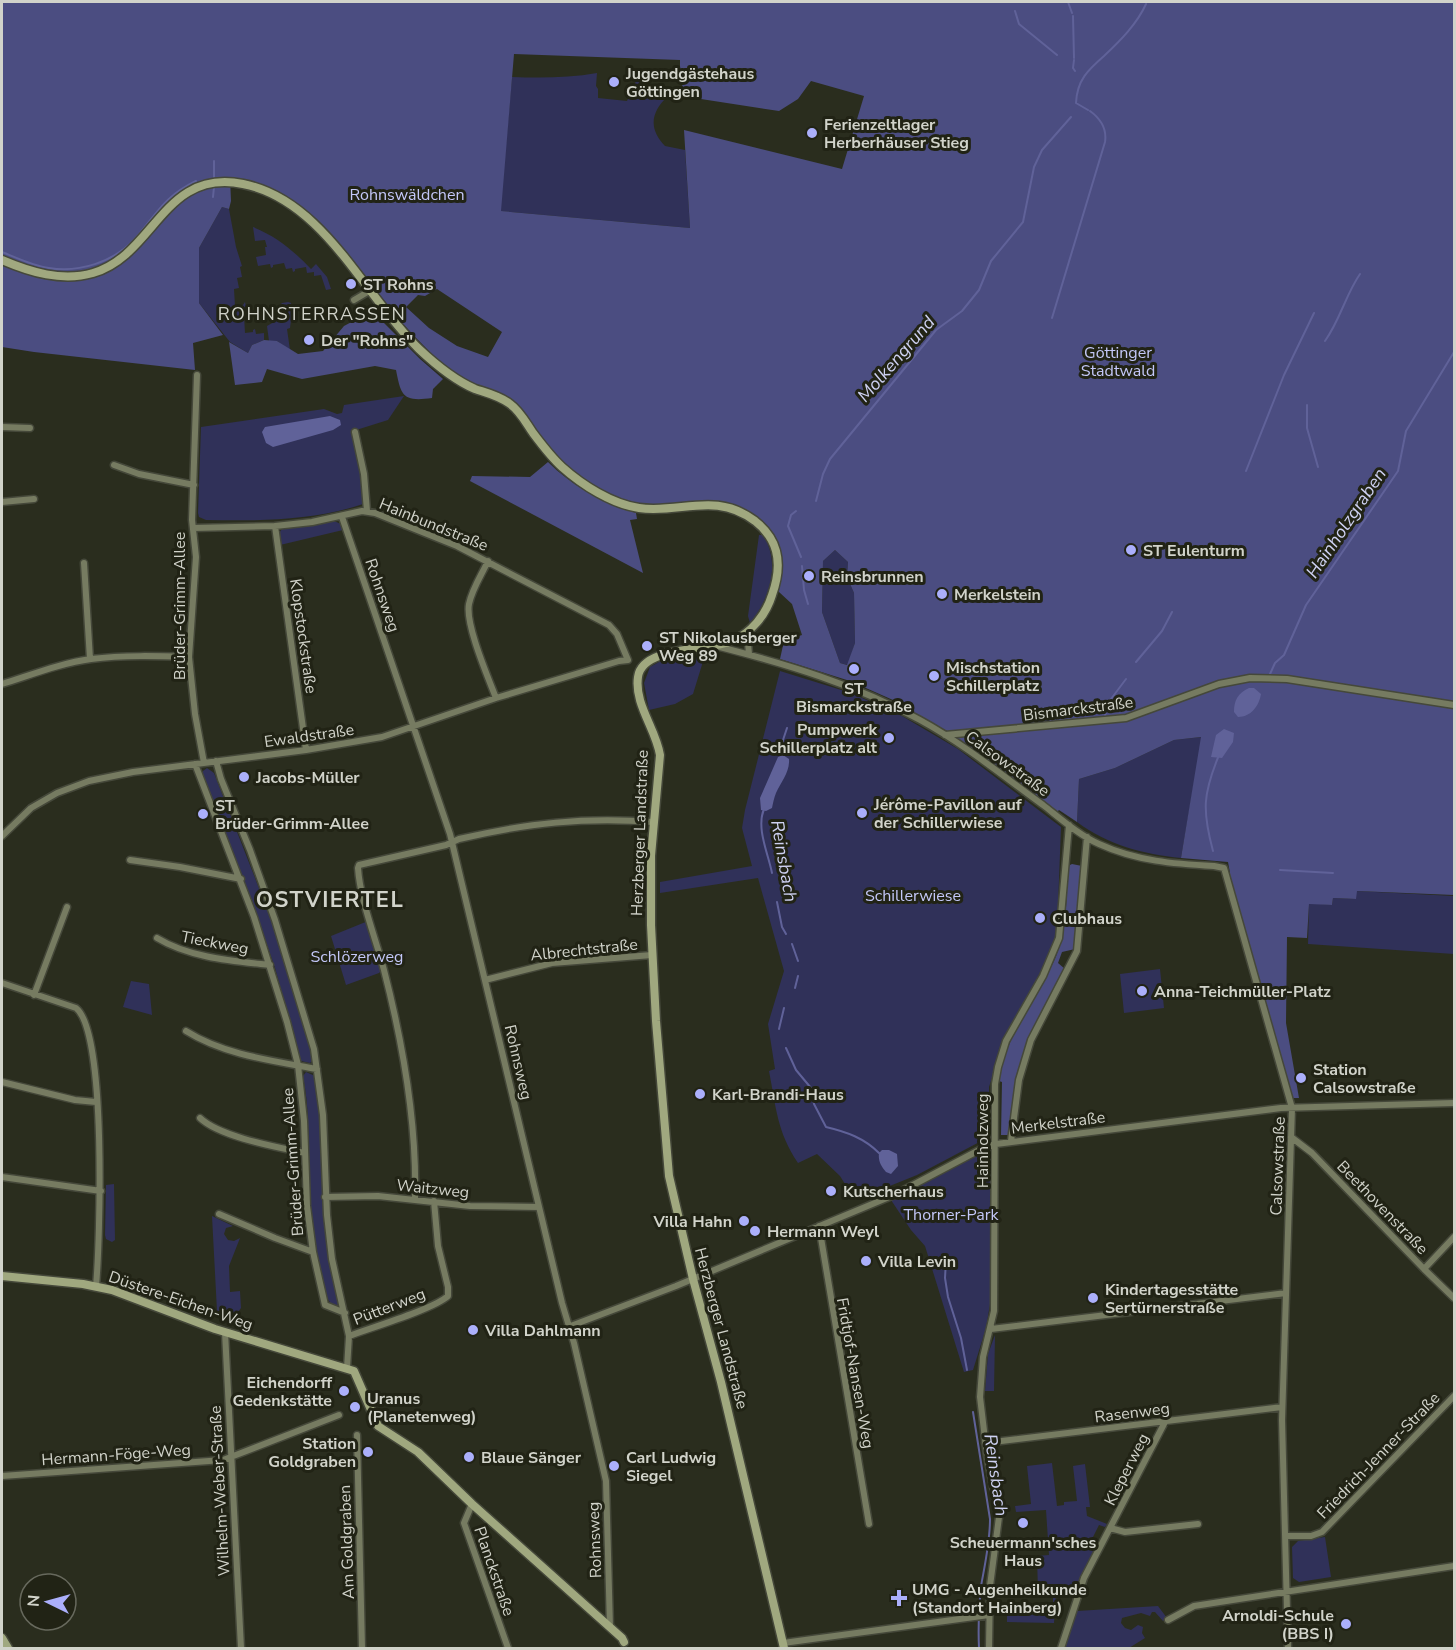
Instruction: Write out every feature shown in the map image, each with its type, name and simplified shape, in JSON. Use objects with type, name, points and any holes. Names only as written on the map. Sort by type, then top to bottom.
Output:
[{"type":"street","points":[[2,260],[30,271],[61,277],[96,272],[117,262],[135,246],[159,216],[182,196],[210,184],[228,182],[261,189],[295,208],[326,237],[417,348],[450,376],[511,405],[553,458],[584,484],[605,496],[636,508],[657,509],[691,505],[720,506],[739,510],[758,523],[772,540],[776,549],[778,567],[771,600],[765,612],[747,632],[733,641],[716,646],[663,655],[649,660],[640,668],[628,660]]},
{"type":"street","points":[[354,300],[371,290]]},
{"type":"street","name":"Brüder-Grimm-Allee","points":[[197,375],[193,528],[196,557],[189,657],[195,714],[204,763]]},
{"type":"street","points":[[2,427],[30,428]]},
{"type":"street","points":[[355,432],[364,474],[367,511]]},
{"type":"street","points":[[114,465],[139,474],[194,485]]},
{"type":"street","points":[[2,502],[34,499]]},
{"type":"street","name":"Hainbundstraße","points":[[193,528],[275,526],[367,511],[428,533],[488,561],[609,625],[618,634],[628,660]]},
{"type":"street","name":"Rohnsweg","points":[[342,516],[452,842],[606,1481],[610,1627]]},
{"type":"street","name":"Klopstockstraße","points":[[275,526],[306,750]]},
{"type":"street","points":[[488,561],[469,602],[468,610],[472,629],[496,698]]},
{"type":"street","points":[[84,563],[90,660]]},
{"type":"street","points":[[747,632],[749,654]]},
{"type":"street","points":[[716,646],[749,654],[856,690],[902,710],[945,735]]},
{"type":"street","points":[[2,684],[50,669],[90,660],[144,656],[189,657]]},
{"type":"street","name":"Ewaldstraße","points":[[2,837],[31,808],[79,784],[133,772],[306,750],[382,736],[496,698],[628,660]]},
{"type":"street","name":"Herzberger Landstraße","points":[[640,668],[638,687],[640,700],[657,740],[660,755],[650,890],[652,955],[667,1161],[671,1188],[721,1382],[783,1646]]},
{"type":"street","name":"Bismarckstraße","points":[[945,735],[1126,718],[1219,684],[1250,678],[1287,679],[1455,705]]},
{"type":"street","name":"Calsowstraße","points":[[945,735],[1087,837],[1113,849],[1149,860],[1223,867],[1292,1108],[1282,1407],[1288,1648]]},
{"type":"street","name":"Brüder-Grimm-Allee","points":[[216,761],[275,920],[300,1000],[317,1069],[323,1115],[325,1197],[332,1259],[349,1336],[347,1368]]},
{"type":"street","name":"Brüder-Grimm-Allee","points":[[195,764],[241,879],[270,965],[298,1065],[303,1097],[307,1204],[313,1252],[325,1305],[345,1313]]},
{"type":"street","points":[[415,1199],[414,1150],[401,1045],[359,866],[502,829],[542,822],[600,819],[654,822]]},
{"type":"street","name":"Hainholzweg","points":[[989,1648],[990,1586],[999,1524],[981,1410],[981,1373],[994,1311],[995,1084],[1006,1041],[1043,976],[1059,938],[1069,825]]},
{"type":"street","name":"Hainholzweg","points":[[1011,1141],[1019,1080],[1031,1040],[1077,951],[1087,837]]},
{"type":"street","points":[[130,860],[241,879]]},
{"type":"street","points":[[34,995],[67,907]]},
{"type":"street","name":"Tieckweg","points":[[158,938],[172,947],[195,953],[270,965]]},
{"type":"street","name":"Albrechtstraße","points":[[485,980],[552,963],[652,955]]},
{"type":"street","points":[[2,983],[76,1008],[84,1016],[91,1045],[100,1146],[101,1191],[96,1286]]},
{"type":"street","points":[[186,1031],[199,1039],[229,1049],[298,1065]]},
{"type":"street","name":"Brüder-Grimm-Allee","points":[[298,1065],[317,1069]]},
{"type":"street","points":[[2,1082],[75,1100],[96,1102]]},
{"type":"street","name":"Merkelstraße","points":[[568,1327],[693,1279],[894,1195],[985,1147],[996,1144],[1292,1108],[1455,1103]]},
{"type":"street","points":[[200,1118],[208,1126],[244,1138],[305,1153]]},
{"type":"street","name":"Beethovenstraße","points":[[1292,1137],[1312,1153],[1455,1298]]},
{"type":"street","points":[[2,1177],[101,1191]]},
{"type":"street","name":"Waitzweg","points":[[325,1197],[378,1196],[470,1206],[539,1207]]},
{"type":"street","name":"Pütterweg","points":[[349,1336],[444,1300],[448,1296],[438,1246],[434,1201]]},
{"type":"street","points":[[219,1214],[313,1252]]},
{"type":"street","name":"Fridtjof-Nansen-Weg","points":[[819,1226],[869,1524]]},
{"type":"street","points":[[1424,1269],[1455,1237]]},
{"type":"street","name":"Düstere-Eichen-Weg","points":[[2,1276],[96,1286],[119,1292],[225,1332],[347,1368]]},
{"type":"street","points":[[991,1329],[1286,1293]]},
{"type":"street","name":"Wilhelm-Weber-Straße","points":[[225,1332],[241,1648]]},
{"type":"street","points":[[347,1368],[357,1374],[380,1428],[418,1452],[472,1504],[610,1627],[621,1646],[632,1648]]},
{"type":"street","name":"Friedrich-Jenner-Straße","points":[[1286,1536],[1311,1536],[1322,1532],[1455,1396]]},
{"type":"street","name":"Rasenweg","points":[[986,1443],[1282,1407]]},
{"type":"street","name":"Hermann-Föge-Weg","points":[[2,1476],[223,1460],[339,1415]]},
{"type":"street","name":"Kleperweg","points":[[1061,1648],[1077,1594],[1165,1422]]},
{"type":"street","name":"Am Goldgraben","points":[[357,1435],[362,1648]]},
{"type":"street","name":"Planckstraße","points":[[472,1504],[464,1523],[508,1648]]},
{"type":"street","name":"Kleperweg","points":[[1110,1528],[1125,1532],[1198,1524]]},
{"type":"street","points":[[1168,1620],[1194,1606],[1455,1566]]},
{"type":"street","points":[[783,1646],[989,1615]]},
{"type":"street","points":[[2,1638],[8,1648]]},
{"type":"green space","name":"Göttinger Stadtwald","points":[[2,2],[1454,2],[1454,895],[1357,891],[1356,899],[1333,898],[1332,905],[1309,904],[1307,938],[1287,937],[1286,1023],[1299,1098],[1293,1098],[1228,873],[1230,873],[1228,862],[1181,858],[1201,737],[1174,740],[1115,768],[1079,779],[1077,822],[1059,810],[1057,812],[947,731],[893,703],[893,700],[850,681],[780,659],[784,641],[802,635],[792,604],[779,592],[778,550],[775,540],[763,524],[745,511],[729,504],[659,506],[638,504],[608,494],[589,483],[554,454],[515,403],[501,394],[460,378],[442,364],[402,322],[317,220],[291,201],[263,186],[230,178],[229,209],[222,207],[199,248],[199,303],[223,335],[193,343],[195,370],[2,347]],"holes":[[[514,54],[680,60],[680,81],[688,97],[779,111],[798,99],[811,81],[864,96],[842,169],[684,130],[690,228],[501,211]],[[437,289],[502,332],[488,357],[457,346],[429,328],[406,307],[418,295],[425,296]],[[835,550],[848,562],[847,577],[854,593],[855,643],[847,665],[840,663],[822,612],[823,561]]]},
{"type":"green space","points":[[597,73],[598,98],[627,101],[636,81],[668,96],[655,114],[654,126],[665,146],[685,150],[690,228],[500,211],[512,77],[555,77]]},
{"type":"green space","points":[[222,207],[229,209],[242,266],[240,267],[242,277],[237,278],[239,288],[234,289],[235,306],[243,305],[245,302],[248,315],[244,316],[245,333],[253,332],[255,329],[256,334],[264,333],[264,340],[252,345],[248,353],[230,342],[199,303],[199,248]]},
{"type":"green space","points":[[253,227],[284,245],[311,269],[316,264],[327,277],[331,289],[326,290],[321,275],[314,276],[314,272],[307,273],[306,267],[295,269],[293,272],[292,268],[286,269],[284,263],[273,265],[271,268],[270,264],[258,266],[256,257],[266,255],[265,247],[267,247],[265,240],[255,241]]},
{"type":"green space","points":[[282,303],[291,303],[292,312],[290,328],[287,329],[290,350],[277,341],[269,341],[267,326],[274,322],[271,315]]},
{"type":"green space","points":[[359,318],[383,322],[443,379],[433,389],[432,398],[409,398],[402,391],[396,370],[375,366],[302,379],[267,369],[262,382],[235,385],[229,342],[248,353],[252,345],[264,340],[277,341],[298,354],[323,351],[344,326]]},
{"type":"green space","points":[[404,396],[388,420],[353,431],[362,474],[365,502],[363,504],[325,514],[285,519],[206,520],[199,517],[201,427],[324,409],[337,414],[342,413],[344,405]]},
{"type":"green space","points":[[548,462],[589,493],[636,513],[637,519],[630,520],[643,573],[470,481],[472,476],[530,477]]},
{"type":"green space","points":[[334,521],[341,524],[343,530],[280,545],[279,533],[282,529]]},
{"type":"green space","points":[[759,535],[763,535],[771,557],[771,581],[763,603],[750,623],[748,616]]},
{"type":"green space","points":[[835,550],[848,562],[847,577],[854,593],[855,643],[848,665],[840,663],[822,612],[823,561]]},
{"type":"green space","points":[[705,655],[693,694],[675,704],[649,710],[644,683],[650,667],[681,656],[686,660]]},
{"type":"green space","name":"Schillerwiese","points":[[780,671],[851,693],[902,716],[958,749],[1061,827],[1057,932],[1053,948],[1004,1041],[989,1087],[987,1138],[917,1175],[855,1200],[840,1176],[817,1154],[798,1163],[781,1130],[769,1071],[775,1069],[768,1024],[784,971],[758,878],[660,893],[660,882],[752,866],[742,828]]},
{"type":"green space","points":[[1202,737],[1181,858],[1126,847],[1101,837],[1077,822],[1079,779],[1115,768],[1174,740]]},
{"type":"green space","points":[[207,768],[214,773],[271,919],[312,1055],[313,1060],[310,1063],[301,1061],[275,968],[252,901],[203,778],[203,771]]},
{"type":"green space","points":[[1072,864],[1082,866],[1075,949],[1062,952],[1058,963],[1065,969],[1028,1040],[1009,1135],[1001,1135],[1002,1082],[999,1081],[1002,1065],[1014,1034],[1059,950],[1066,914],[1068,866]]},
{"type":"green space","points":[[1356,891],[1454,896],[1454,954],[1308,944],[1309,903],[1332,905],[1333,898],[1355,899]]},
{"type":"green space","name":"Schlözerweg","points":[[368,921],[381,971],[346,985],[331,936]]},
{"type":"green space","name":"Anna-Teichmüller-Platz","points":[[1160,969],[1164,1008],[1124,1013],[1120,974]]},
{"type":"green space","points":[[131,981],[149,984],[152,1015],[123,1007]]},
{"type":"green space","points":[[306,1072],[315,1076],[320,1119],[324,1218],[340,1306],[338,1308],[333,1306],[325,1293],[315,1248],[310,1193],[308,1113],[303,1076]]},
{"type":"green space","name":"Thorner-Park","points":[[988,1152],[992,1158],[990,1304],[986,1328],[973,1370],[964,1372],[925,1246],[891,1200]]},
{"type":"green space","points":[[114,1184],[115,1240],[112,1242],[106,1239],[105,1235],[106,1185]]},
{"type":"green space","points":[[212,1216],[233,1226],[226,1228],[224,1234],[228,1240],[234,1241],[240,1238],[229,1266],[230,1292],[240,1291],[241,1308],[235,1316],[217,1311]]},
{"type":"green space","points":[[995,1335],[994,1391],[985,1391],[988,1354]]},
{"type":"green space","points":[[1052,1463],[1057,1506],[1064,1505],[1064,1502],[1077,1501],[1073,1466],[1085,1464],[1090,1507],[1086,1507],[1087,1516],[1107,1524],[1105,1527],[1099,1525],[1091,1541],[1096,1544],[1074,1596],[1056,1592],[1054,1623],[1007,1622],[1007,1613],[1044,1613],[1044,1604],[1053,1604],[1053,1591],[1038,1592],[1037,1556],[1049,1555],[1046,1510],[1016,1512],[1015,1506],[1031,1504],[1027,1466]]},
{"type":"green space","points":[[1325,1537],[1331,1577],[1299,1582],[1293,1578],[1292,1547],[1298,1541]]},
{"type":"green space","points":[[1158,1606],[1167,1618],[1163,1621],[1155,1612],[1152,1612],[1150,1616],[1141,1613],[1122,1618],[1121,1623],[1125,1628],[1131,1630],[1138,1625],[1143,1627],[1142,1633],[1145,1638],[1129,1648],[1065,1648],[1077,1611]]},
{"type":"shaded area","points":[[330,416],[340,420],[341,425],[333,430],[273,447],[266,443],[262,432],[265,427]]},
{"type":"shaded area","points":[[1254,688],[1261,694],[1258,703],[1250,713],[1238,717],[1234,712],[1236,700],[1242,692]]},
{"type":"shaded area","points":[[1224,729],[1234,733],[1233,742],[1222,758],[1211,757],[1216,735]]},
{"type":"shaded area","points":[[783,755],[789,759],[787,773],[776,793],[772,808],[766,811],[761,810],[760,798],[778,757]]},
{"type":"shaded area","points":[[882,1150],[889,1150],[897,1154],[898,1166],[891,1174],[886,1172],[880,1163],[879,1153]]},
{"type":"waterway","name":"Molkengrund","points":[[1068,2],[1072,13]]},
{"type":"waterway","points":[[1088,110],[1076,103],[1081,82],[1088,71],[1128,32],[1146,4]]},
{"type":"waterway","points":[[1015,11],[1019,24],[1057,55]]},
{"type":"waterway","name":"Molkengrund","points":[[1073,16],[1074,58]]},
{"type":"waterway","name":"Molkengrund","points":[[1074,60],[1075,71]]},
{"type":"waterway","points":[[1052,318],[1105,142],[1102,125],[1090,111]]},
{"type":"waterway","name":"Molkengrund","points":[[816,501],[823,474],[830,459],[936,330],[962,311],[979,290],[991,261],[1023,222],[1034,167],[1042,150],[1071,117]]},
{"type":"waterway","points":[[214,161],[214,180]]},
{"type":"waterway","points":[[2,252],[31,264],[60,269],[84,267],[106,260],[126,248],[168,200],[196,181]]},
{"type":"waterway","points":[[213,197],[214,187]]},
{"type":"waterway","points":[[1325,341],[1360,274]]},
{"type":"waterway","points":[[1246,471],[1284,375],[1314,313]]},
{"type":"waterway","name":"Hainholzgraben","points":[[1270,674],[1275,663],[1284,655],[1306,605],[1398,471],[1406,431],[1454,352]]},
{"type":"waterway","points":[[1307,405],[1307,428],[1318,467]]},
{"type":"waterway","name":"Reinsbach","points":[[796,511],[791,515],[788,526],[801,557]]},
{"type":"waterway","name":"Reinsbach","points":[[802,566],[808,604]]},
{"type":"waterway","points":[[1136,662],[1162,631],[1172,612]]},
{"type":"waterway","points":[[1105,716],[1108,703],[1126,679]]},
{"type":"waterway","name":"Reinsbach","points":[[783,755],[783,740],[787,728]]},
{"type":"waterway","name":"Hainholzgraben","points":[[1213,851],[1207,824],[1206,802],[1219,755]]},
{"type":"waterway","name":"Reinsbach","points":[[764,809],[761,824],[763,841],[772,873]]},
{"type":"waterway","points":[[1280,870],[1333,873]]},
{"type":"waterway","name":"Reinsbach","points":[[777,902],[782,927],[786,934]]},
{"type":"waterway","name":"Reinsbach","points":[[792,944],[798,961]]},
{"type":"waterway","name":"Reinsbach","points":[[795,988],[798,976]]},
{"type":"waterway","name":"Reinsbach","points":[[779,1029],[784,1008]]},
{"type":"waterway","name":"Reinsbach","points":[[786,1048],[796,1070],[811,1088],[814,1104],[826,1127],[855,1136],[879,1153]]},
{"type":"waterway","name":"Reinsbach","points":[[946,1260],[945,1278],[948,1297],[961,1338],[967,1370]]},
{"type":"waterway","name":"Reinsbach","points":[[973,1412],[990,1519],[980,1594],[979,1648]]},
{"type":"place","name":"Jugendgästehaus Göttingen","points":[[614,82]]},
{"type":"place","name":"Ferienzeltlager Herberhäuser Stieg","points":[[812,133]]},
{"type":"place","name":"ST Rohns","points":[[351,284]]},
{"type":"place","name":"Der \"Rohns\"","points":[[309,340]]},
{"type":"place","name":"ST Eulenturm","points":[[1131,550]]},
{"type":"place","name":"Reinsbrunnen","points":[[809,576]]},
{"type":"place","name":"Merkelstein","points":[[942,594]]},
{"type":"place","name":"ST Nikolausberger Weg 89","points":[[647,646]]},
{"type":"place","name":"ST Bismarckstraße","points":[[854,669]]},
{"type":"place","name":"Mischstation Schillerplatz","points":[[934,676]]},
{"type":"place","name":"Pumpwerk Schillerplatz alt","points":[[889,738]]},
{"type":"place","name":"Jacobs-Müller","points":[[244,777]]},
{"type":"place","name":"Jérôme-Pavillon auf der Schillerwiese","points":[[862,813]]},
{"type":"place","name":"ST Brüder-Grimm-Allee","points":[[203,814]]},
{"type":"place","name":"Clubhaus","points":[[1040,918]]},
{"type":"place","name":"Anna-Teichmüller-Platz","points":[[1142,991]]},
{"type":"place","name":"Station Calsowstraße","points":[[1301,1078]]},
{"type":"place","name":"Karl-Brandi-Haus","points":[[700,1094]]},
{"type":"place","name":"Kutscherhaus","points":[[831,1191]]},
{"type":"place","name":"Villa Hahn","points":[[744,1221]]},
{"type":"place","name":"Hermann Weyl","points":[[755,1231]]},
{"type":"place","name":"Villa Levin","points":[[866,1261]]},
{"type":"place","name":"Kindertagesstätte Sertürnerstraße","points":[[1093,1298]]},
{"type":"place","name":"Villa Dahlmann","points":[[473,1330]]},
{"type":"place","name":"Eichendorff Gedenkstätte","points":[[344,1391]]},
{"type":"place","name":"Uranus (Planetenweg)","points":[[355,1407]]},
{"type":"place","name":"Station Goldgraben","points":[[368,1452]]},
{"type":"place","name":"Blaue Sänger","points":[[469,1457]]},
{"type":"place","name":"Carl Ludwig Siegel","points":[[614,1466]]},
{"type":"place","name":"Scheuermann'sches Haus","points":[[1023,1523]]},
{"type":"place","name":"UMG - Augenheilkunde (Standort Hainberg)","points":[[899,1598]]},
{"type":"place","name":"Arnoldi-Schule (BBS I)","points":[[1346,1624]]},
{"type":"district","name":"ROHNSTERRASSEN","points":[[312,314]]},
{"type":"district","name":"OSTVIERTEL","points":[[330,899]]},
{"type":"park label","name":"Rohnswäldchen","points":[[407,194]]}]
